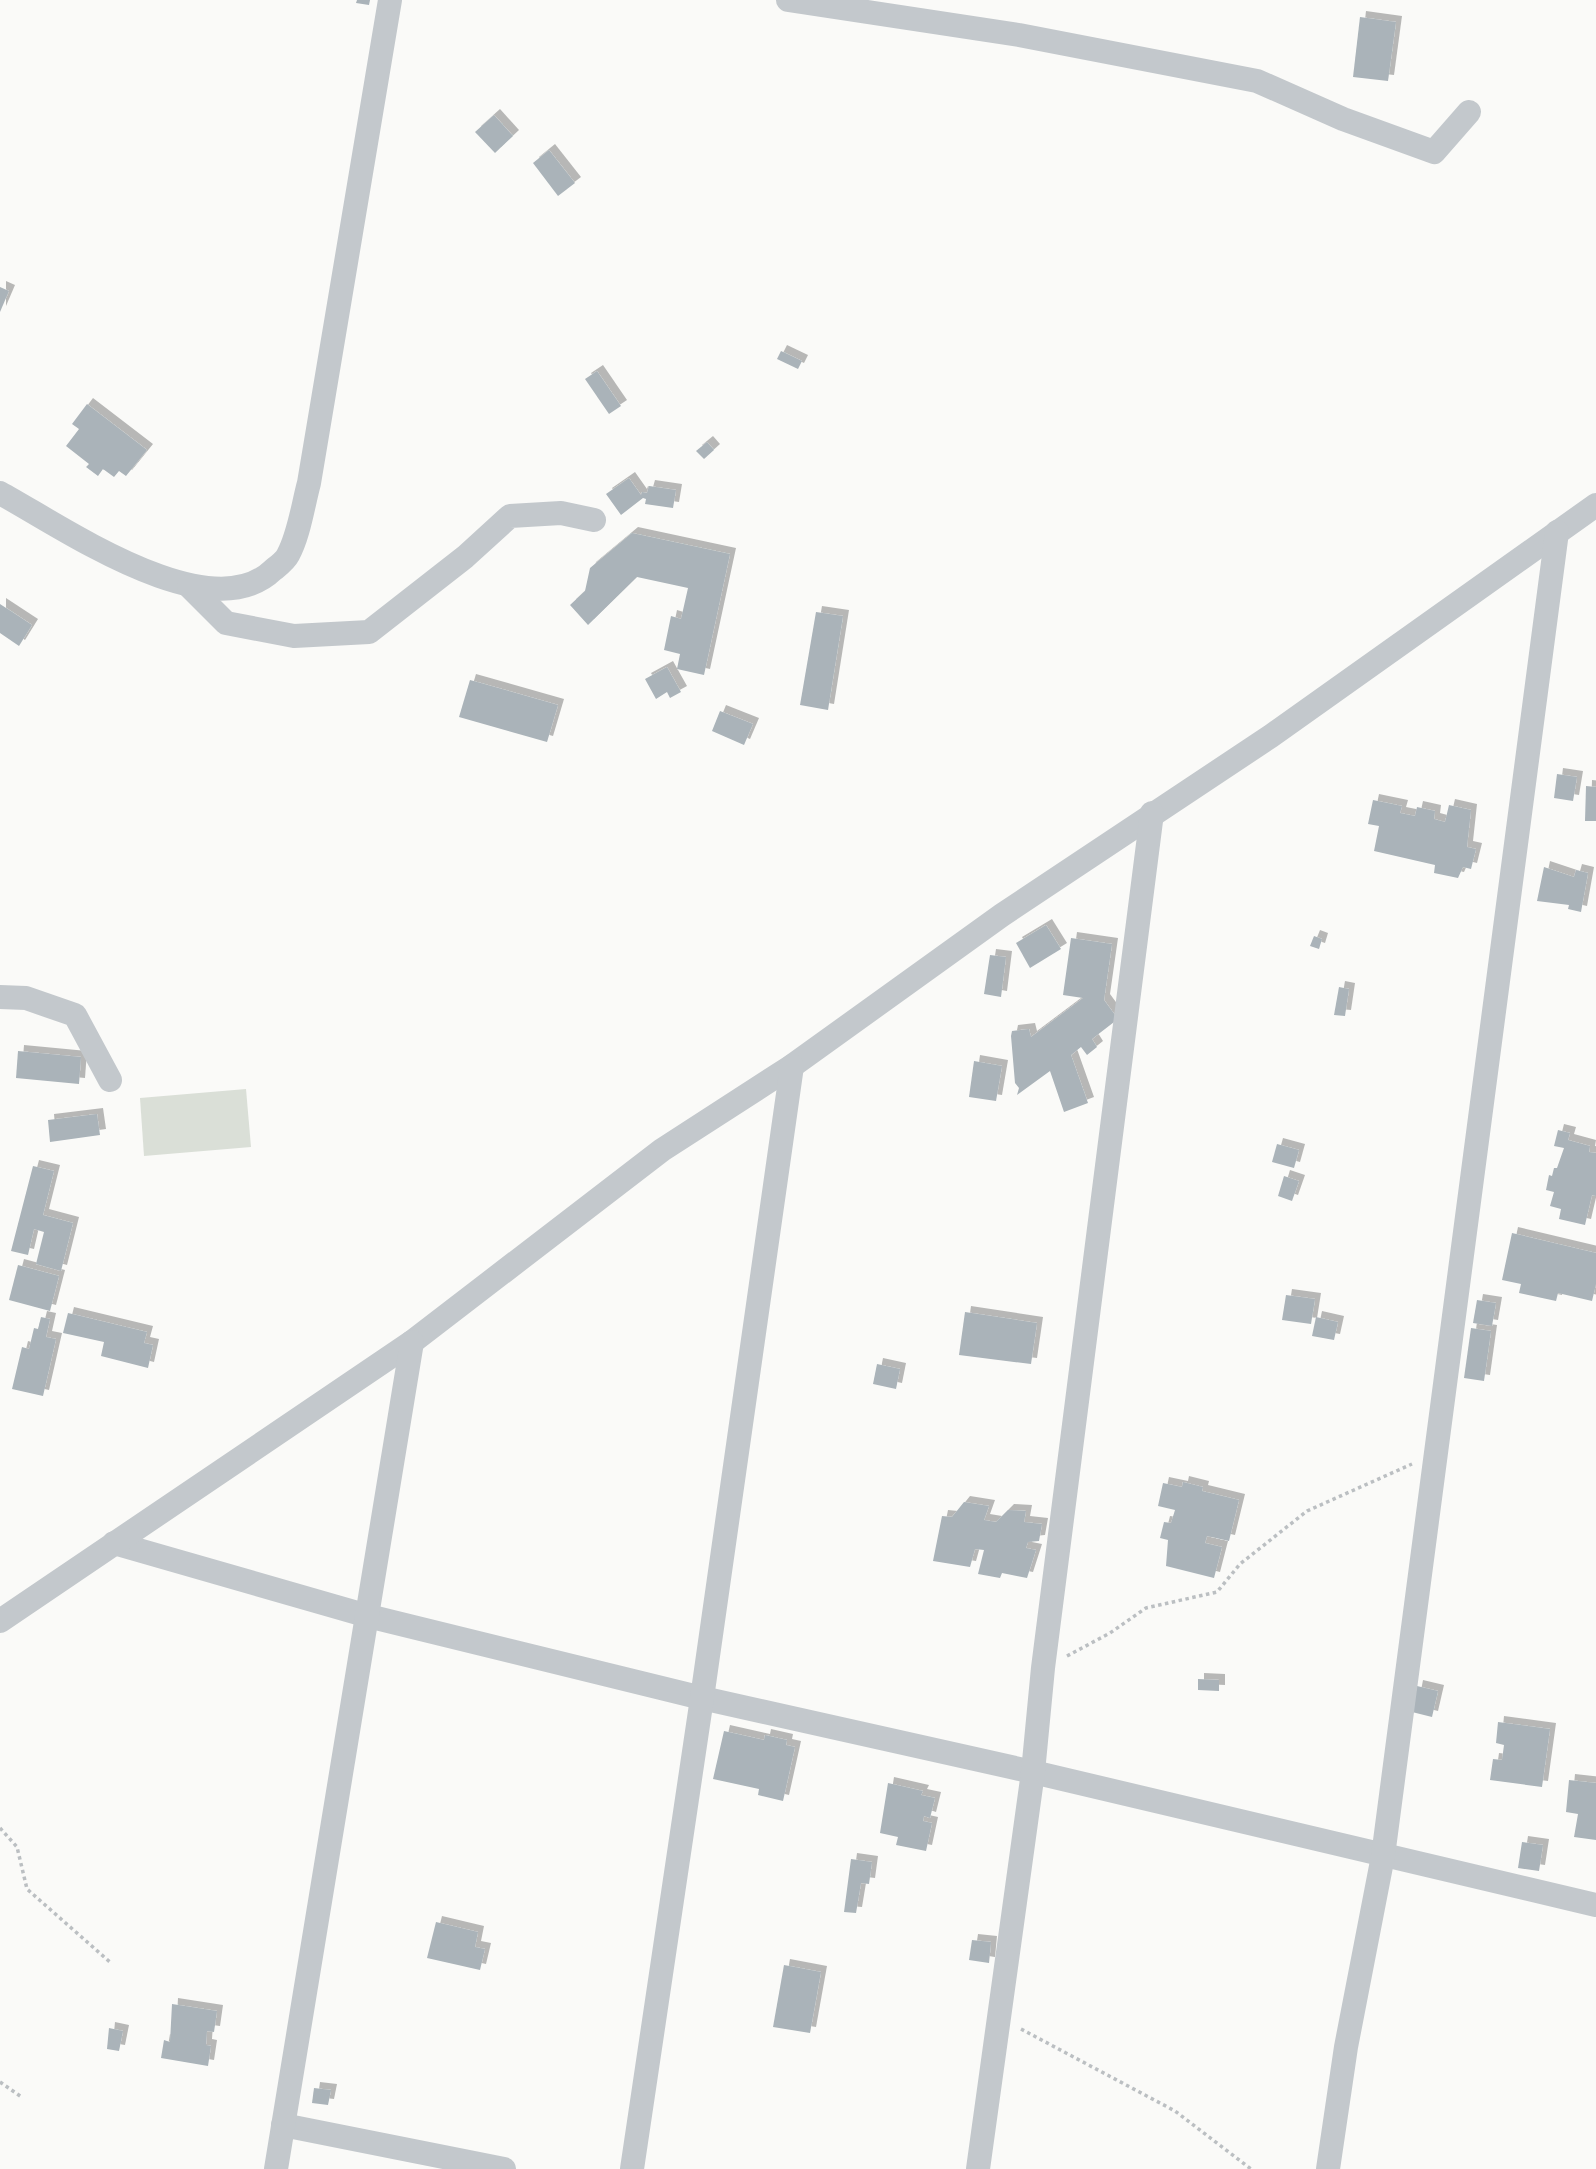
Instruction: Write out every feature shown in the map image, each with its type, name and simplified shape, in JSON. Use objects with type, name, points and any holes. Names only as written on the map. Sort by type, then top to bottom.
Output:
[{"type":"street","points":[[0,493],[143,571],[189,586],[228,589],[260,583],[288,556],[309,483],[390,0]]},
{"type":"street","points":[[788,0],[1019,35],[1257,81],[1343,119],[1434,152],[1469,112]]},
{"type":"street","points":[[0,1621],[412,1342],[662,1150],[792,1066],[1002,915],[1271,736],[1596,505]]},
{"type":"street","points":[[189,586],[226,623],[294,636],[369,632],[456,564],[510,516],[561,513],[594,520]]},
{"type":"street","points":[[1328,2169],[1346,2047],[1383,1856],[1557,532]]},
{"type":"street","points":[[978,2169],[1001,2019],[1033,1772],[1153,813]]},
{"type":"street","points":[[0,997],[26,998],[75,1015],[110,1080]]},
{"type":"street","points":[[632,2169],[792,1066]]},
{"type":"street","points":[[276,2169],[412,1342]]},
{"type":"street","points":[[114,1543],[368,1616],[702,1698],[1033,1772],[1596,1905]]},
{"type":"street","points":[[283,2125],[504,2169]]},
{"type":"path","points":[[1044,1668],[1110,1633],[1146,1608],[1216,1592],[1240,1564],[1307,1511],[1437,1453]]},
{"type":"path","points":[[0,1828],[17,1847],[27,1889],[111,1963]]},
{"type":"path","points":[[1001,2019],[1175,2110],[1251,2169]]},
{"type":"path","points":[[0,2082],[23,2098]]},
{"type":"shaded area","points":[[246,1089],[251,1147],[144,1156],[140,1098]]},
{"type":"building","points":[[357,0],[370,0],[369,5],[356,3]]},
{"type":"building","points":[[1360,17],[1396,22],[1388,81],[1353,77]]},
{"type":"building","points":[[494,115],[513,136],[495,153],[475,132]]},
{"type":"building","points":[[549,150],[575,183],[558,196],[533,163]]},
{"type":"building","points":[[0,287],[9,291],[0,312]]},
{"type":"building","points":[[781,351],[802,361],[798,369],[777,359]]},
{"type":"building","points":[[597,371],[621,406],[609,414],[585,379]]},
{"type":"building","points":[[87,404],[147,450],[126,476],[119,471],[114,477],[103,469],[98,476],[86,467],[89,464],[66,446],[79,429],[72,424]]},
{"type":"building","points":[[707,442],[714,450],[704,459],[696,451]]},
{"type":"building","points":[[629,478],[641,495],[642,492],[647,493],[649,486],[676,490],[673,508],[645,504],[646,499],[643,498],[621,515],[606,494]]},
{"type":"building","points":[[632,533],[730,554],[704,675],[677,669],[680,654],[664,650],[671,616],[681,619],[688,588],[637,577],[588,625],[570,605],[585,591],[590,568]]},
{"type":"building","points":[[0,604],[32,625],[19,646],[0,633]]},
{"type":"building","points":[[816,612],[843,616],[828,710],[800,705]]},
{"type":"building","points":[[667,667],[681,692],[670,698],[667,692],[656,699],[645,679]]},
{"type":"building","points":[[470,680],[558,705],[547,742],[459,717]]},
{"type":"building","points":[[720,711],[753,724],[744,745],[712,731]]},
{"type":"building","points":[[1557,774],[1577,777],[1573,801],[1554,798]]},
{"type":"building","points":[[1586,786],[1596,787],[1596,821],[1585,821]]},
{"type":"building","points":[[1373,800],[1402,806],[1400,813],[1415,816],[1417,807],[1435,811],[1434,819],[1445,822],[1449,805],[1471,810],[1467,847],[1476,849],[1471,869],[1463,867],[1458,878],[1434,873],[1435,865],[1374,851],[1379,826],[1368,824]]},
{"type":"building","points":[[1544,867],[1574,877],[1576,870],[1588,873],[1581,912],[1568,909],[1569,905],[1537,901]]},
{"type":"building","points":[[1046,925],[1061,949],[1030,968],[1016,943]]},
{"type":"building","points":[[1314,936],[1322,939],[1319,949],[1310,946]]},
{"type":"building","points":[[1071,938],[1112,944],[1104,1000],[1118,1019],[1092,1039],[1097,1047],[1087,1055],[1081,1047],[1071,1055],[1088,1103],[1064,1112],[1050,1071],[1017,1095],[1019,1088],[1015,1083],[1011,1036],[1012,1031],[1029,1029],[1031,1037],[1083,998],[1063,995]]},
{"type":"building","points":[[990,955],[1006,957],[1001,997],[984,994]]},
{"type":"building","points":[[1339,987],[1349,989],[1345,1016],[1334,1015]]},
{"type":"building","points":[[18,1051],[81,1057],[79,1084],[16,1078]]},
{"type":"building","points":[[974,1061],[1002,1066],[996,1101],[969,1097]]},
{"type":"building","points":[[97,1114],[100,1135],[50,1142],[48,1120]]},
{"type":"building","points":[[1558,1130],[1570,1133],[1568,1140],[1590,1146],[1589,1152],[1596,1153],[1596,1196],[1592,1195],[1585,1225],[1559,1219],[1561,1209],[1550,1206],[1554,1192],[1546,1190],[1549,1175],[1552,1176],[1554,1168],[1557,1168],[1564,1148],[1554,1146]]},
{"type":"building","points":[[1277,1144],[1299,1150],[1294,1168],[1272,1162]]},
{"type":"building","points":[[33,1166],[54,1171],[43,1215],[73,1223],[61,1271],[36,1264],[44,1232],[34,1229],[28,1255],[11,1251]]},
{"type":"building","points":[[1284,1176],[1299,1181],[1292,1201],[1278,1196]]},
{"type":"building","points":[[1512,1233],[1596,1253],[1596,1284],[1592,1301],[1558,1293],[1556,1301],[1519,1293],[1521,1284],[1502,1280]]},
{"type":"building","points":[[18,1265],[59,1276],[50,1311],[9,1300]]},
{"type":"building","points":[[1286,1295],[1315,1299],[1311,1324],[1282,1320]]},
{"type":"building","points":[[1477,1300],[1496,1303],[1492,1326],[1473,1323]]},
{"type":"building","points":[[965,1312],[1037,1323],[1031,1364],[959,1355]]},
{"type":"building","points":[[68,1313],[147,1332],[144,1343],[153,1345],[148,1368],[101,1356],[104,1342],[63,1333]]},
{"type":"building","points":[[41,1317],[50,1319],[46,1337],[56,1339],[43,1396],[12,1389],[22,1347],[29,1349],[34,1328],[38,1329]]},
{"type":"building","points":[[1316,1317],[1338,1322],[1334,1340],[1312,1336]]},
{"type":"building","points":[[1471,1328],[1491,1331],[1484,1381],[1464,1378]]},
{"type":"building","points":[[877,1364],[900,1369],[896,1389],[873,1384]]},
{"type":"building","points":[[1183,1482],[1203,1487],[1202,1491],[1239,1500],[1229,1541],[1207,1536],[1205,1543],[1222,1547],[1214,1578],[1166,1566],[1168,1540],[1160,1538],[1164,1522],[1171,1523],[1175,1510],[1158,1506],[1163,1483],[1182,1487]]},
{"type":"building","points":[[964,1502],[989,1506],[984,1520],[996,1522],[1008,1510],[1026,1511],[1024,1522],[1042,1524],[1039,1541],[1028,1542],[1026,1548],[1036,1550],[1027,1578],[1002,1573],[1000,1578],[978,1574],[984,1550],[975,1549],[970,1567],[933,1561],[942,1516],[952,1517]]},
{"type":"building","points":[[1198,1679],[1219,1680],[1219,1691],[1198,1690]]},
{"type":"building","points":[[1417,1686],[1438,1691],[1432,1717],[1412,1712]]},
{"type":"building","points":[[1498,1722],[1550,1729],[1542,1787],[1490,1780],[1493,1759],[1502,1760],[1504,1745],[1496,1743]]},
{"type":"building","points":[[724,1731],[764,1740],[765,1735],[787,1740],[786,1745],[795,1747],[783,1801],[758,1795],[759,1789],[713,1779]]},
{"type":"building","points":[[1569,1780],[1596,1783],[1596,1840],[1574,1837],[1578,1814],[1566,1812]]},
{"type":"building","points":[[888,1783],[923,1791],[921,1795],[935,1798],[930,1818],[924,1816],[923,1821],[932,1823],[926,1851],[896,1845],[898,1837],[880,1833]]},
{"type":"building","points":[[1522,1842],[1543,1845],[1539,1871],[1518,1868]]},
{"type":"building","points":[[851,1859],[872,1862],[869,1884],[861,1883],[856,1913],[844,1912]]},
{"type":"building","points":[[436,1922],[478,1932],[475,1947],[485,1949],[480,1970],[427,1958]]},
{"type":"building","points":[[972,1940],[991,1942],[989,1963],[969,1960]]},
{"type":"building","points":[[784,1965],[821,1972],[810,2033],[773,2027]]},
{"type":"building","points":[[172,2004],[217,2011],[214,2032],[207,2031],[206,2045],[211,2046],[208,2066],[161,2058],[164,2040],[170,2042]]},
{"type":"building","points":[[109,2028],[123,2031],[119,2051],[107,2049]]},
{"type":"building","points":[[314,2088],[331,2090],[328,2105],[312,2103]]}]
